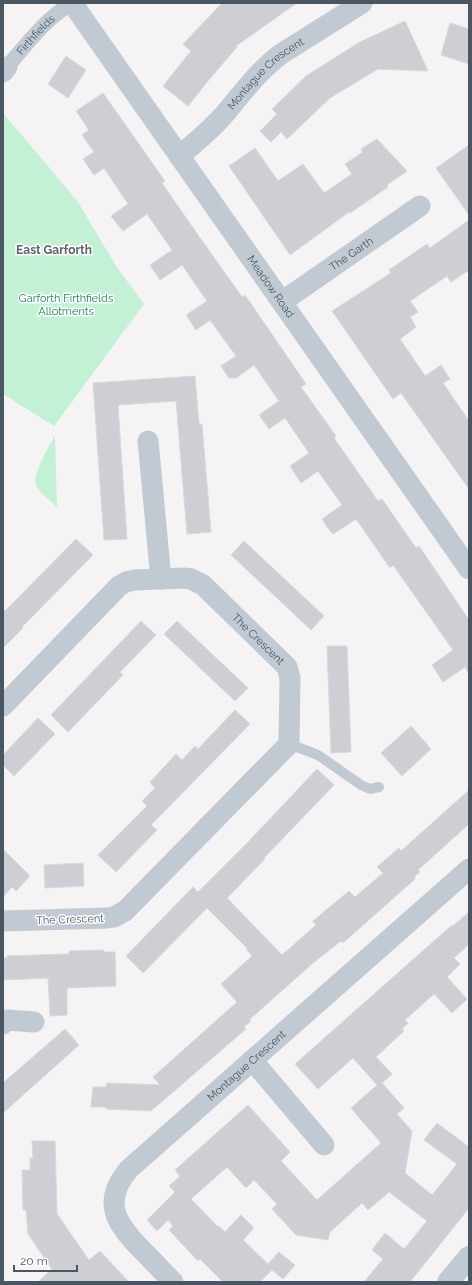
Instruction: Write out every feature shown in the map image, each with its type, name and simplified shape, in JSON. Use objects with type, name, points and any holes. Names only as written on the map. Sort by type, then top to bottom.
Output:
[{"type":"street","name":"Firthfields","points":[[5,69],[46,22],[59,10],[72,3]]},
{"type":"street","name":"Meadow Road","points":[[75,3],[77,10],[283,301],[469,569]]},
{"type":"street","name":"Montague Crescent","points":[[179,156],[201,138],[250,83],[280,54],[362,3]]},
{"type":"street","name":"The Garth","points":[[283,301],[420,206]]},
{"type":"street","points":[[148,441],[161,579]]},
{"type":"street","name":"The Crescent","points":[[3,706],[119,586],[129,581],[184,578],[197,581],[203,585],[283,663],[287,668],[290,678],[289,744],[120,915],[108,918],[3,921]]},
{"type":"street","name":"Montague Crescent","points":[[174,1282],[123,1230],[117,1218],[114,1205],[115,1191],[120,1179],[128,1169],[469,869]]},
{"type":"street","points":[[4,1018],[34,1022]]},
{"type":"street","points":[[252,1060],[324,1145]]},
{"type":"street","points":[[448,1282],[469,1256]]},
{"type":"lane","points":[[289,744],[318,755],[361,785],[370,788],[380,787]]},
{"type":"green space","name":"Garforth Firthfields Allotments","points":[[3,113],[78,202],[116,266],[144,304],[54,426],[3,394]]},
{"type":"green space","points":[[55,435],[57,507],[37,487],[35,479],[39,467]]},
{"type":"building","points":[[222,3],[297,3],[236,46],[237,47],[188,106],[163,86],[191,51],[183,44]]},
{"type":"building","points":[[405,21],[428,71],[378,69],[330,98],[287,139],[281,132],[271,142],[260,131],[277,114],[272,109],[306,76],[360,42]]},
{"type":"building","points":[[450,23],[469,29],[469,64],[441,55]]},
{"type":"building","points":[[66,56],[86,70],[68,98],[48,84]]},
{"type":"building","points":[[103,93],[165,181],[162,183],[184,215],[242,297],[245,295],[306,384],[301,387],[336,436],[334,438],[378,501],[382,499],[416,548],[419,546],[469,620],[469,674],[465,667],[443,682],[432,665],[453,650],[393,565],[390,568],[356,519],[333,534],[327,527],[322,519],[342,505],[318,471],[301,483],[290,466],[309,453],[285,418],[269,429],[259,415],[279,401],[254,365],[236,378],[229,378],[221,366],[236,356],[210,320],[196,330],[186,315],[207,301],[182,265],[160,280],[150,265],[172,250],[147,214],[123,231],[111,216],[128,204],[104,168],[94,175],[83,159],[94,152],[82,135],[89,130],[76,111]]},
{"type":"building","points":[[377,139],[407,171],[387,185],[388,187],[350,213],[349,212],[290,255],[229,166],[255,148],[278,181],[303,164],[324,193],[352,174],[345,164],[363,152],[361,149]]},
{"type":"building","points":[[469,145],[469,215],[436,168]]},
{"type":"building","points":[[469,220],[469,270],[451,282],[447,276],[410,301],[418,312],[410,317],[416,327],[400,339],[425,376],[441,365],[450,379],[443,383],[469,421],[469,489],[401,393],[393,399],[332,311],[391,273],[389,270],[427,244],[430,248]]},
{"type":"building","points":[[195,376],[199,424],[202,424],[211,532],[187,534],[176,401],[118,405],[127,539],[104,540],[93,383]]},
{"type":"building","points":[[76,539],[93,555],[3,648],[3,609],[5,611]]},
{"type":"building","points":[[244,541],[324,616],[311,630],[231,555]]},
{"type":"building","points":[[141,621],[156,635],[120,672],[123,675],[68,732],[51,715]]},
{"type":"building","points":[[177,621],[248,688],[235,701],[164,634]]},
{"type":"building","points":[[327,646],[347,646],[351,752],[331,753]]},
{"type":"building","points":[[235,710],[250,724],[151,825],[157,830],[116,872],[98,855],[147,806],[142,801],[155,788],[150,782],[176,754],[182,760],[195,746],[198,749]]},
{"type":"building","points":[[38,718],[55,734],[14,776],[3,765],[3,755]]},
{"type":"building","points":[[411,726],[431,749],[402,776],[381,753]]},
{"type":"building","points":[[317,769],[334,785],[227,898],[282,955],[316,925],[313,921],[349,891],[355,897],[383,873],[377,867],[399,848],[401,851],[469,790],[469,824],[418,870],[420,872],[414,877],[415,879],[343,943],[341,941],[313,963],[249,1020],[251,1021],[244,1027],[246,1029],[151,1111],[91,1107],[93,1087],[106,1087],[107,1083],[160,1085],[153,1077],[237,1002],[221,984],[252,956],[246,949],[247,948],[207,908],[143,973],[126,956],[193,887],[198,892]]},
{"type":"building","points":[[3,849],[30,876],[16,891],[12,887],[3,897]]},
{"type":"building","points":[[83,863],[84,886],[45,888],[44,865]]},
{"type":"building","points":[[469,912],[469,944],[454,958],[460,964],[447,977],[467,999],[452,1013],[434,994],[405,1020],[408,1023],[402,1029],[404,1031],[376,1057],[392,1074],[382,1083],[404,1108],[397,1114],[412,1131],[405,1173],[432,1195],[457,1164],[424,1140],[437,1123],[469,1147],[469,1208],[410,1282],[364,1282],[383,1259],[372,1250],[385,1233],[404,1249],[427,1221],[389,1192],[368,1210],[362,1203],[330,1232],[328,1240],[296,1235],[272,1209],[277,1204],[254,1180],[246,1188],[227,1167],[191,1199],[218,1227],[219,1226],[225,1232],[241,1215],[254,1228],[243,1240],[268,1264],[279,1252],[295,1265],[283,1279],[272,1270],[260,1282],[223,1282],[200,1259],[198,1261],[169,1230],[173,1226],[168,1220],[157,1231],[147,1220],[175,1192],[169,1186],[180,1176],[175,1170],[248,1105],[290,1152],[281,1161],[317,1200],[381,1143],[351,1108],[377,1085],[353,1058],[318,1089],[295,1064],[452,925],[453,926]]},
{"type":"building","points":[[104,950],[104,952],[115,952],[116,986],[67,988],[67,1015],[50,1016],[48,978],[3,980],[3,958],[7,958],[7,956],[69,954],[69,951]]},
{"type":"building","points":[[65,1029],[79,1045],[3,1113],[3,1083]]},
{"type":"building","points":[[32,1141],[55,1141],[57,1214],[89,1260],[100,1251],[129,1282],[38,1282],[52,1269],[28,1234],[26,1210],[23,1210],[22,1170],[30,1170],[30,1158],[33,1158]]},
{"type":"district","name":"East Garforth","points":[[54,250]]}]
